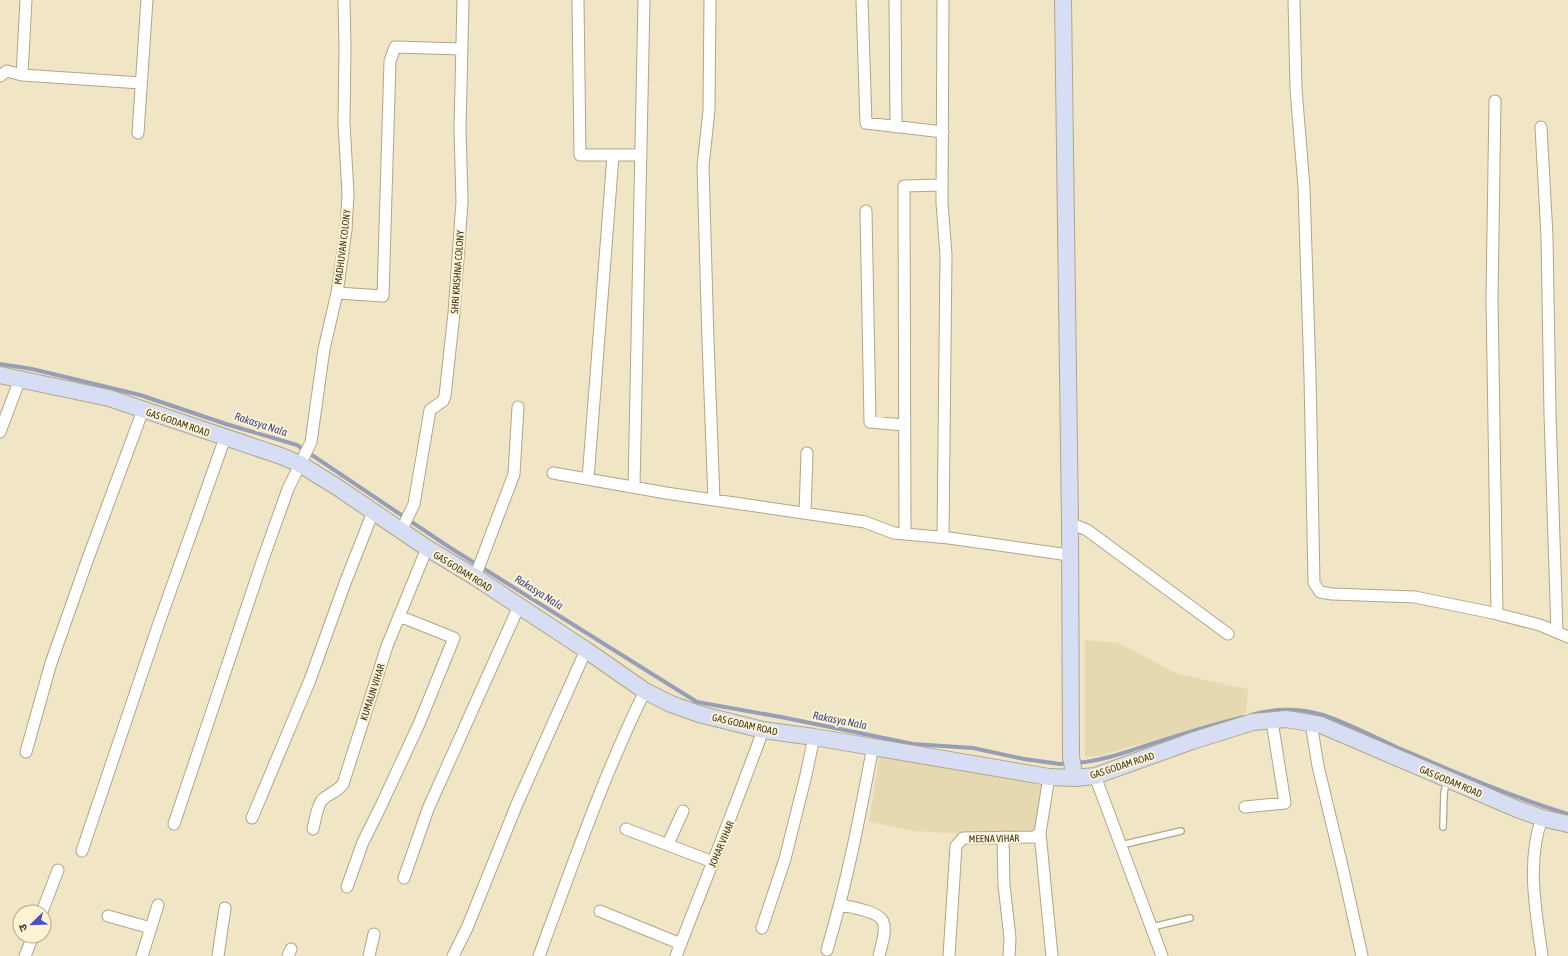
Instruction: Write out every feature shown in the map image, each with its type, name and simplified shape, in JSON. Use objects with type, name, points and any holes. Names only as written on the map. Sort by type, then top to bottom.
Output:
[{"type":"main road","points":[[1062,0],[1073,767]]},
{"type":"main road","name":"GAS GODAM ROAD","points":[[0,375],[109,398],[281,456],[303,460],[337,487],[373,512],[403,528],[426,548],[478,569],[519,606],[645,691],[671,704],[699,714],[763,730],[873,746],[1049,777],[1073,767],[1095,776],[1192,741],[1253,722],[1286,719],[1321,725],[1517,809],[1542,818],[1568,824]]},
{"type":"street","points":[[22,75],[26,0]]},
{"type":"street","points":[[138,133],[146,0]]},
{"type":"street","name":"MADHUVAN COLONY","points":[[174,824],[262,558],[288,489],[310,444],[324,349],[337,293],[346,230],[348,194],[344,123],[344,0]]},
{"type":"street","name":"SHRI KRISHNA COLONY","points":[[403,528],[414,504],[430,410],[443,401],[448,373],[462,202],[460,129],[463,0]]},
{"type":"street","points":[[578,0],[580,155],[641,156]]},
{"type":"street","points":[[634,487],[644,0]]},
{"type":"street","points":[[710,0],[708,110],[703,166],[714,500]]},
{"type":"street","points":[[862,0],[866,123],[943,132]]},
{"type":"street","points":[[895,0],[896,127]]},
{"type":"street","points":[[943,0],[942,185],[946,255],[943,537]]},
{"type":"street","points":[[1294,0],[1296,90],[1304,187],[1310,368],[1314,582],[1320,592],[1326,594],[1415,597],[1497,614],[1540,625],[1568,637]]},
{"type":"street","points":[[337,293],[383,296],[390,61],[395,48],[462,49]]},
{"type":"street","points":[[0,76],[7,71],[22,75],[141,83]]},
{"type":"street","points":[[1495,101],[1492,298],[1497,614]]},
{"type":"street","points":[[1541,127],[1547,236],[1550,414],[1557,632]]},
{"type":"street","points":[[588,479],[613,156]]},
{"type":"street","points":[[905,533],[904,186],[942,185]]},
{"type":"street","points":[[866,211],[870,422],[904,425]]},
{"type":"street","points":[[0,432],[20,379]]},
{"type":"street","points":[[478,569],[514,474],[518,407]]},
{"type":"street","points":[[26,752],[54,656],[87,561],[143,410]]},
{"type":"street","points":[[82,850],[159,623],[225,438]]},
{"type":"street","points":[[805,513],[807,453]]},
{"type":"street","points":[[553,473],[714,500],[865,522],[894,533],[943,537],[1069,555]]},
{"type":"street","points":[[252,818],[310,680],[345,583],[373,512]]},
{"type":"street","points":[[1070,522],[1087,530],[1228,634]]},
{"type":"street","name":"KUMAUN VIHAR","points":[[313,829],[321,801],[338,791],[343,784],[387,646],[426,548]]},
{"type":"street","points":[[404,878],[428,809],[519,606]]},
{"type":"street","points":[[347,887],[363,842],[419,724],[454,638],[399,616]]},
{"type":"street","points":[[453,956],[468,928],[517,804],[586,650]]},
{"type":"street","points":[[538,956],[591,814],[630,722],[645,691]]},
{"type":"street","points":[[1244,807],[1285,803],[1272,720]]},
{"type":"street","points":[[1311,723],[1318,766],[1362,956]]},
{"type":"street","name":"JOHAR VIHAR","points":[[676,956],[737,804],[763,730]]},
{"type":"street","points":[[762,928],[785,860],[814,737]]},
{"type":"street","points":[[827,950],[853,853],[873,746]]},
{"type":"street","points":[[1095,776],[1162,956]]},
{"type":"street","points":[[1049,777],[1040,833],[1052,956]]},
{"type":"street","points":[[668,844],[683,811]]},
{"type":"street","points":[[1542,818],[1537,832],[1533,856],[1534,898],[1542,956]]},
{"type":"street","points":[[626,829],[713,862]]},
{"type":"street","name":"MEENA VIHAR","points":[[949,956],[956,846],[963,838],[1034,837],[1040,833]]},
{"type":"street","points":[[1003,837],[1004,885],[1010,938],[1009,956]]},
{"type":"street","points":[[45,904],[58,870]]},
{"type":"street","points":[[142,956],[158,905]]},
{"type":"street","points":[[840,905],[877,914],[883,921],[884,929],[879,956]]},
{"type":"street","points":[[218,956],[225,908]]},
{"type":"street","points":[[600,912],[681,944]]},
{"type":"street","points":[[108,916],[151,928]]},
{"type":"street","points":[[369,956],[374,934]]},
{"type":"street","points":[[26,956],[30,944]]},
{"type":"lane","points":[[1443,827],[1444,793],[1447,779]]},
{"type":"lane","points":[[1121,845],[1181,831]]},
{"type":"lane","points":[[1152,927],[1190,918]]},
{"type":"shaded area","points":[[1085,640],[1118,643],[1178,674],[1248,689],[1246,713],[1099,756],[1085,757]]},
{"type":"shaded area","points":[[879,757],[1042,783],[1039,828],[1031,834],[964,834],[914,831],[869,822]]},
{"type":"waterway","name":"Rakasya Nala","points":[[0,364],[32,369],[140,395],[226,424],[297,445],[449,547],[697,702],[781,717],[913,744],[973,748],[1024,759],[1060,764],[1069,763]]},
{"type":"waterway","points":[[1251,715],[1278,710],[1296,710],[1323,715],[1481,783],[1568,814]]},
{"type":"waterway","points":[[1076,763],[1114,756],[1243,717]]}]
